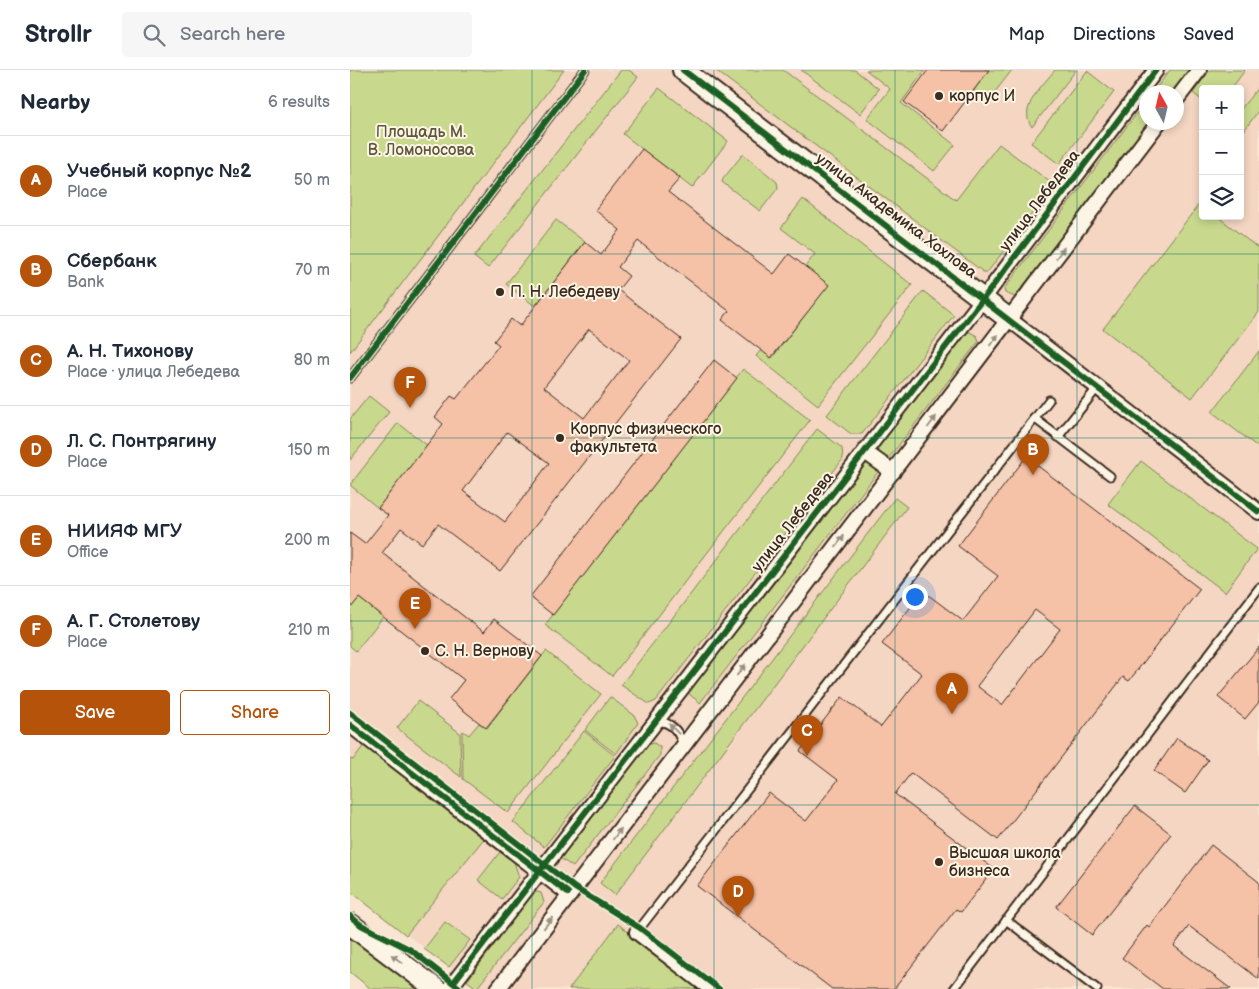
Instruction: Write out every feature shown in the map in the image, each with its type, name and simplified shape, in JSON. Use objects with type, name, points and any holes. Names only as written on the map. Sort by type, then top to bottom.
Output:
[{"type":"street","name":"улица Академика Хохлова","points":[[683,70],[1259,512]]},
{"type":"street","name":"улица Лебедева","points":[[449,989],[983,299],[1156,70]]},
{"type":"street","points":[[1184,90],[1199,70]]},
{"type":"street","points":[[498,989],[1153,130]]},
{"type":"street","points":[[864,452],[893,472]]},
{"type":"street","points":[[350,725],[570,895]]},
{"type":"street","points":[[350,924],[436,989]]},
{"type":"street","points":[[636,932],[711,989]]},
{"type":"lane","points":[[350,378],[585,70]]},
{"type":"lane","points":[[1058,437],[1098,387]]},
{"type":"lane","points":[[636,932],[1048,400]]},
{"type":"lane","points":[[1034,418],[1110,476]]},
{"type":"lane","points":[[954,989],[1259,588]]},
{"type":"lane","points":[[656,721],[666,721],[675,728],[684,746]]},
{"type":"lane","points":[[1006,920],[1097,989]]},
{"type":"shaded area","points":[[350,70],[1259,70],[1259,989],[478,989],[350,891]]},
{"type":"green space","name":"Площадь М. В. Ломоносова","points":[[350,70],[564,70],[350,352]]},
{"type":"green space","points":[[621,70],[629,70],[638,77],[488,268],[474,257]]},
{"type":"green space","points":[[715,70],[783,70],[956,200],[999,144],[1054,185],[986,274]]},
{"type":"green space","points":[[801,70],[855,70],[879,89],[860,114]]},
{"type":"green space","points":[[866,70],[925,70],[901,103],[955,145],[934,171],[867,119],[890,89]]},
{"type":"green space","points":[[985,70],[1012,70],[988,101],[974,90],[988,72]]},
{"type":"green space","points":[[1055,70],[1076,70],[1032,127],[1028,120],[1030,104],[1039,89]]},
{"type":"green space","points":[[1170,70],[1190,70],[1178,85],[1158,85]]},
{"type":"green space","points":[[1210,70],[1245,70],[1234,85],[1199,85],[1199,98],[1193,93]]},
{"type":"green space","points":[[1087,71],[1114,92],[1059,164],[1031,143]]},
{"type":"green space","points":[[1259,86],[1259,110],[1244,131],[1244,130],[1244,105]]},
{"type":"green space","points":[[659,88],[728,141],[692,188],[623,134]]},
{"type":"green space","points":[[1139,110],[1139,130],[1144,130],[1015,297],[1005,293],[1004,289]]},
{"type":"green space","points":[[743,154],[777,182],[778,188],[760,211],[722,182]]},
{"type":"green space","points":[[803,199],[912,285],[818,405],[756,356],[761,350],[772,358],[828,285],[805,267],[815,254],[781,228]]},
{"type":"green space","points":[[1199,204],[1199,220],[1222,220],[1259,249],[1259,312],[1192,398],[1103,329]]},
{"type":"green space","points":[[556,220],[585,242],[535,306],[506,284]]},
{"type":"green space","points":[[923,291],[954,315],[862,434],[851,434],[827,415]]},
{"type":"green space","points":[[970,332],[977,336],[979,341],[700,703],[688,693],[964,333]]},
{"type":"green space","points":[[1259,351],[1259,448],[1212,412]]},
{"type":"green space","points":[[743,369],[810,420],[612,676],[545,625]]},
{"type":"green space","points":[[369,396],[389,412],[350,460],[350,419]]},
{"type":"green space","points":[[398,423],[427,445],[378,508],[350,485]]},
{"type":"green space","points":[[817,429],[842,448],[843,459],[656,701],[649,704],[621,685]]},
{"type":"green space","points":[[1141,461],[1257,549],[1225,592],[1108,504]]},
{"type":"green space","points":[[895,498],[907,507],[615,895],[600,883]]},
{"type":"green space","points":[[359,598],[383,617],[356,651],[350,646],[350,609]]},
{"type":"green space","points":[[546,651],[601,694],[508,813],[463,779],[462,733],[463,731],[469,735],[479,723],[487,728]]},
{"type":"green space","points":[[610,697],[634,715],[638,723],[616,754],[585,730]]},
{"type":"green space","points":[[418,701],[460,733],[461,777],[397,728]]},
{"type":"green space","points":[[584,731],[615,756],[544,847],[513,822]]},
{"type":"green space","points":[[654,743],[660,747],[660,755],[573,867],[560,858],[647,745]]},
{"type":"green space","points":[[364,745],[486,836],[406,935],[350,891],[350,759],[353,760]]},
{"type":"green space","points":[[500,852],[514,862],[519,877],[502,899],[478,880]]},
{"type":"green space","points":[[533,893],[541,893],[544,902],[477,988],[467,981]]},
{"type":"green space","points":[[445,922],[470,940],[449,967],[424,949]]},
{"type":"green space","points":[[618,924],[702,989],[569,989]]},
{"type":"green space","points":[[350,935],[410,981],[417,989],[371,989],[350,972]]},
{"type":"building","name":"корпус И","points":[[928,70],[989,70],[943,131],[904,102]]},
{"type":"building","name":"Корпус физического факультета","points":[[642,149],[680,178],[668,192],[774,274],[789,254],[829,285],[771,358],[722,320],[729,311],[638,241],[618,267],[629,276],[618,290],[681,339],[500,571],[438,524],[422,544],[401,528],[382,553],[484,632],[494,619],[542,656],[486,728],[449,699],[464,680],[359,598],[350,609],[350,533],[365,544],[388,515],[378,508],[443,424],[435,417],[451,396],[456,399],[499,345],[494,341],[511,319],[520,326],[585,242],[601,255],[620,230],[595,210]],"holes":[[[589,329],[629,360],[584,418],[544,387]],[[507,432],[549,463],[505,522],[463,491]]]},
{"type":"building","points":[[714,360],[737,378],[553,615],[530,597]]},
{"type":"building","points":[[1026,457],[1200,589],[1129,681],[1123,677],[998,840],[911,773],[895,794],[994,869],[961,912],[956,909],[894,989],[832,989],[697,886],[769,793],[806,821],[838,780],[800,751],[842,697],[881,727],[922,674],[882,644],[923,591],[963,621],[998,576],[958,546]],"holes":[[[1035,610],[1060,629],[1002,705],[977,686]]]},
{"type":"building","points":[[1259,647],[1259,702],[1245,719],[1218,697]]},
{"type":"building","points":[[1177,738],[1208,760],[1185,793],[1154,771]]},
{"type":"building","points":[[1135,806],[1171,834],[1092,935],[1056,907]]},
{"type":"building","points":[[1211,845],[1259,882],[1259,979],[1189,926],[1174,946],[1231,989],[1163,989],[1122,958],[1147,925],[1149,927]]},
{"type":"cycle path","points":[[350,378],[585,70]]},
{"type":"cycle path","points":[[683,70],[1259,512]]},
{"type":"cycle path","points":[[453,983],[989,291],[1156,70]]},
{"type":"cycle path","points":[[350,713],[575,888],[640,928],[719,989]]},
{"type":"cycle path","points":[[350,725],[568,893]]},
{"type":"cycle path","points":[[350,916],[361,925],[411,950],[461,989]]},
{"type":"place","name":"корпус И","points":[[939,96]]},
{"type":"place","name":"П. Н. Лебедеву","points":[[500,292]]},
{"type":"place","name":"А. Г. Столетову","points":[[410,408]]},
{"type":"place","name":"Корпус физического факультета","points":[[560,438]]},
{"type":"place","name":"Сбербанк","points":[[1033,475]]},
{"type":"place","name":"НИИЯФ МГУ","points":[[415,629]]},
{"type":"place","name":"С. Н. Вернову","points":[[425,651]]},
{"type":"place","name":"Учебный корпус №2","points":[[952,714]]},
{"type":"place","name":"А. Н. Тихонову","points":[[807,756]]},
{"type":"place","name":"Высшая школа бизнеса","points":[[939,862]]},
{"type":"place","name":"Л. С. Понтрягину","points":[[738,917]]}]
